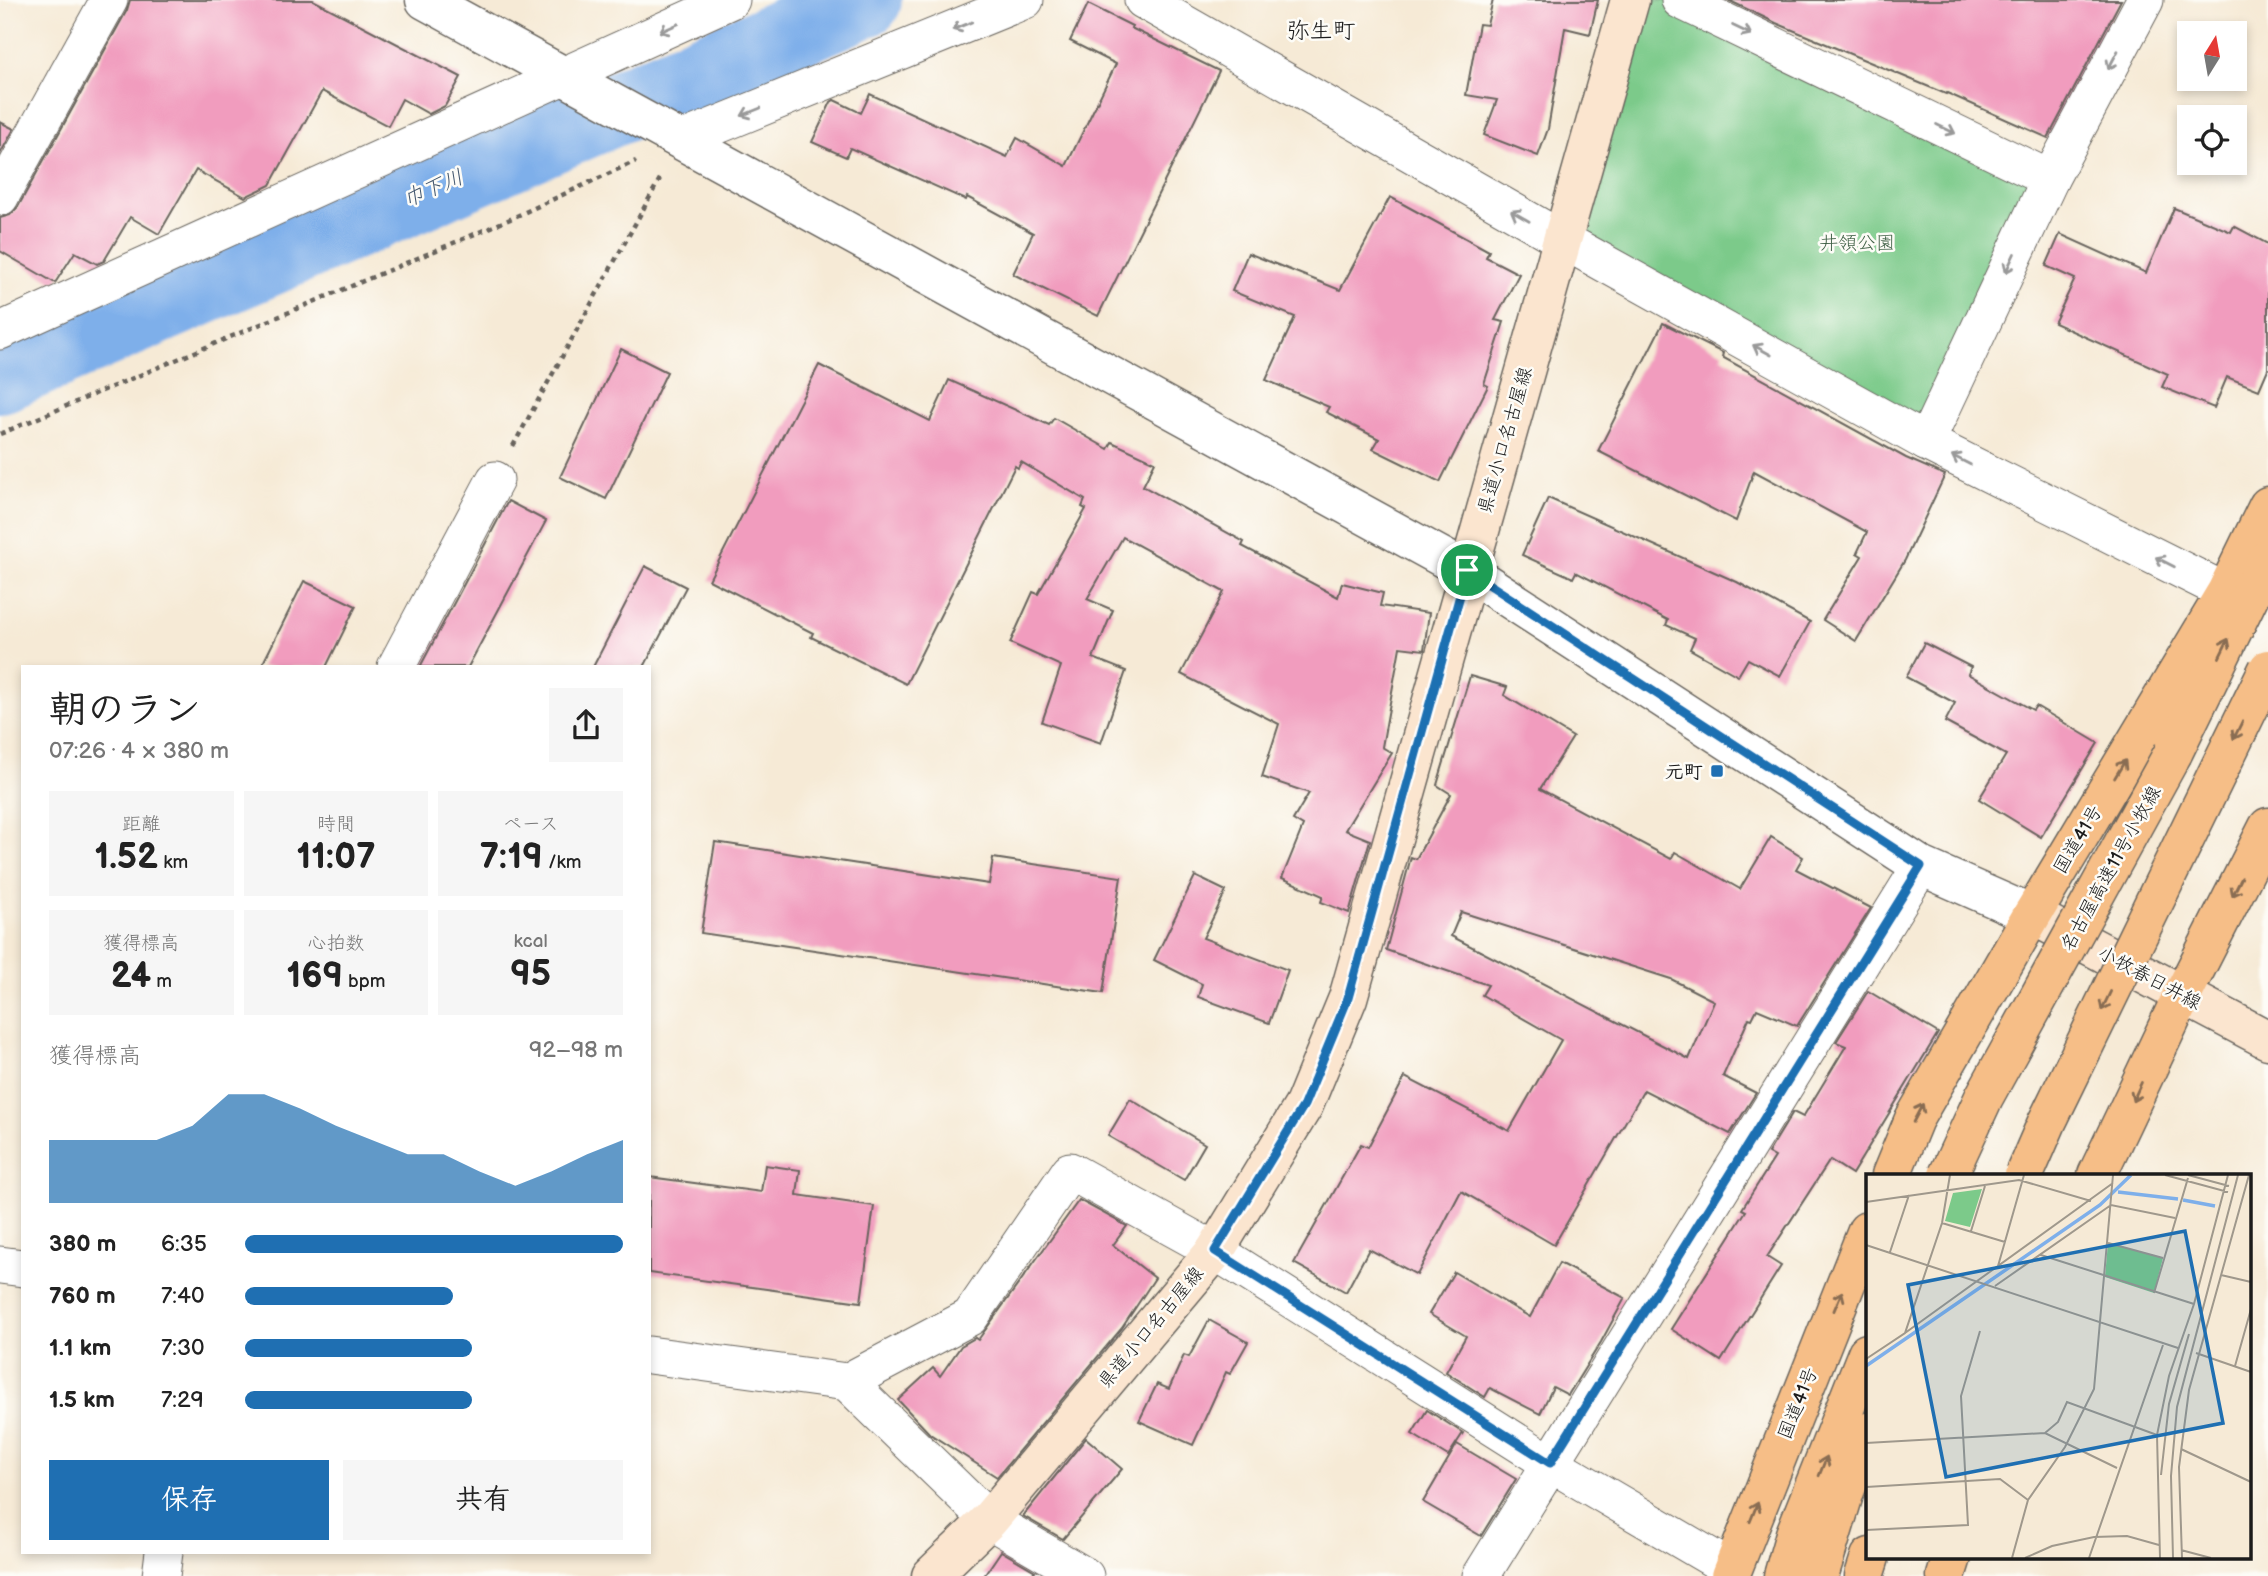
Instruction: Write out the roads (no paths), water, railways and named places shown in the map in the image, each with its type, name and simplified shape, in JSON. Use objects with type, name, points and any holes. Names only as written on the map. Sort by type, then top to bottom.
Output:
[{"type":"highway","name":"国道41号","points":[[1891,1174],[1914,1119],[2032,915],[2226,592],[2268,506]]},
{"type":"highway","name":"名古屋高速11号小牧線","points":[[1948,1174],[1984,1097],[2173,753],[2268,558]]},
{"type":"highway","points":[[2024,1174],[2047,1122],[2268,669]]},
{"type":"highway","points":[[1976,1174],[2103,913],[2173,753]]},
{"type":"highway","points":[[2097,1174],[2183,994],[2268,827]]},
{"type":"highway","name":"国道41号","points":[[1731,1572],[1866,1234]]},
{"type":"highway","points":[[1783,1576],[1796,1534],[1866,1356]]},
{"type":"highway","points":[[1818,1576],[1844,1491],[1866,1435]]},
{"type":"highway","points":[[1864,1576],[1870,1558]]},
{"type":"highway","points":[[1945,1576],[1952,1558]]},
{"type":"main road","name":"県道小口名古屋線","points":[[931,1576],[989,1520],[1215,1251],[1304,1105],[1348,998],[1630,0]]},
{"type":"main road","name":"小牧春日井線","points":[[2032,915],[2268,1040]]},
{"type":"street","points":[[0,197],[109,0]]},
{"type":"street","points":[[425,0],[1467,570],[1921,866],[2032,915]]},
{"type":"street","points":[[0,331],[731,0]]},
{"type":"street","points":[[681,140],[1025,0]]},
{"type":"street","points":[[1143,0],[1561,239],[1926,442],[2226,592]]},
{"type":"street","points":[[1680,0],[2050,179]]},
{"type":"street","points":[[1926,442],[2050,179],[2145,0]]},
{"type":"street","points":[[397,665],[495,480]]},
{"type":"street","points":[[1481,1576],[1921,866]]},
{"type":"street","points":[[651,1355],[847,1382],[970,1317],[1070,1171],[1215,1251],[1550,1463],[1731,1572]]},
{"type":"street","points":[[0,1265],[21,1268]]},
{"type":"street","points":[[847,1382],[989,1520],[1085,1576]]},
{"type":"street","points":[[162,1576],[164,1554]]},
{"type":"waterway","name":"巾下川","points":[[0,376],[865,0]]},
{"type":"place","name":"元町","points":[[1717,771]]},
{"type":"district","name":"弥生町","points":[[1321,30]]},
{"type":"park label","name":"井領公園","points":[[1857,242]]}]
